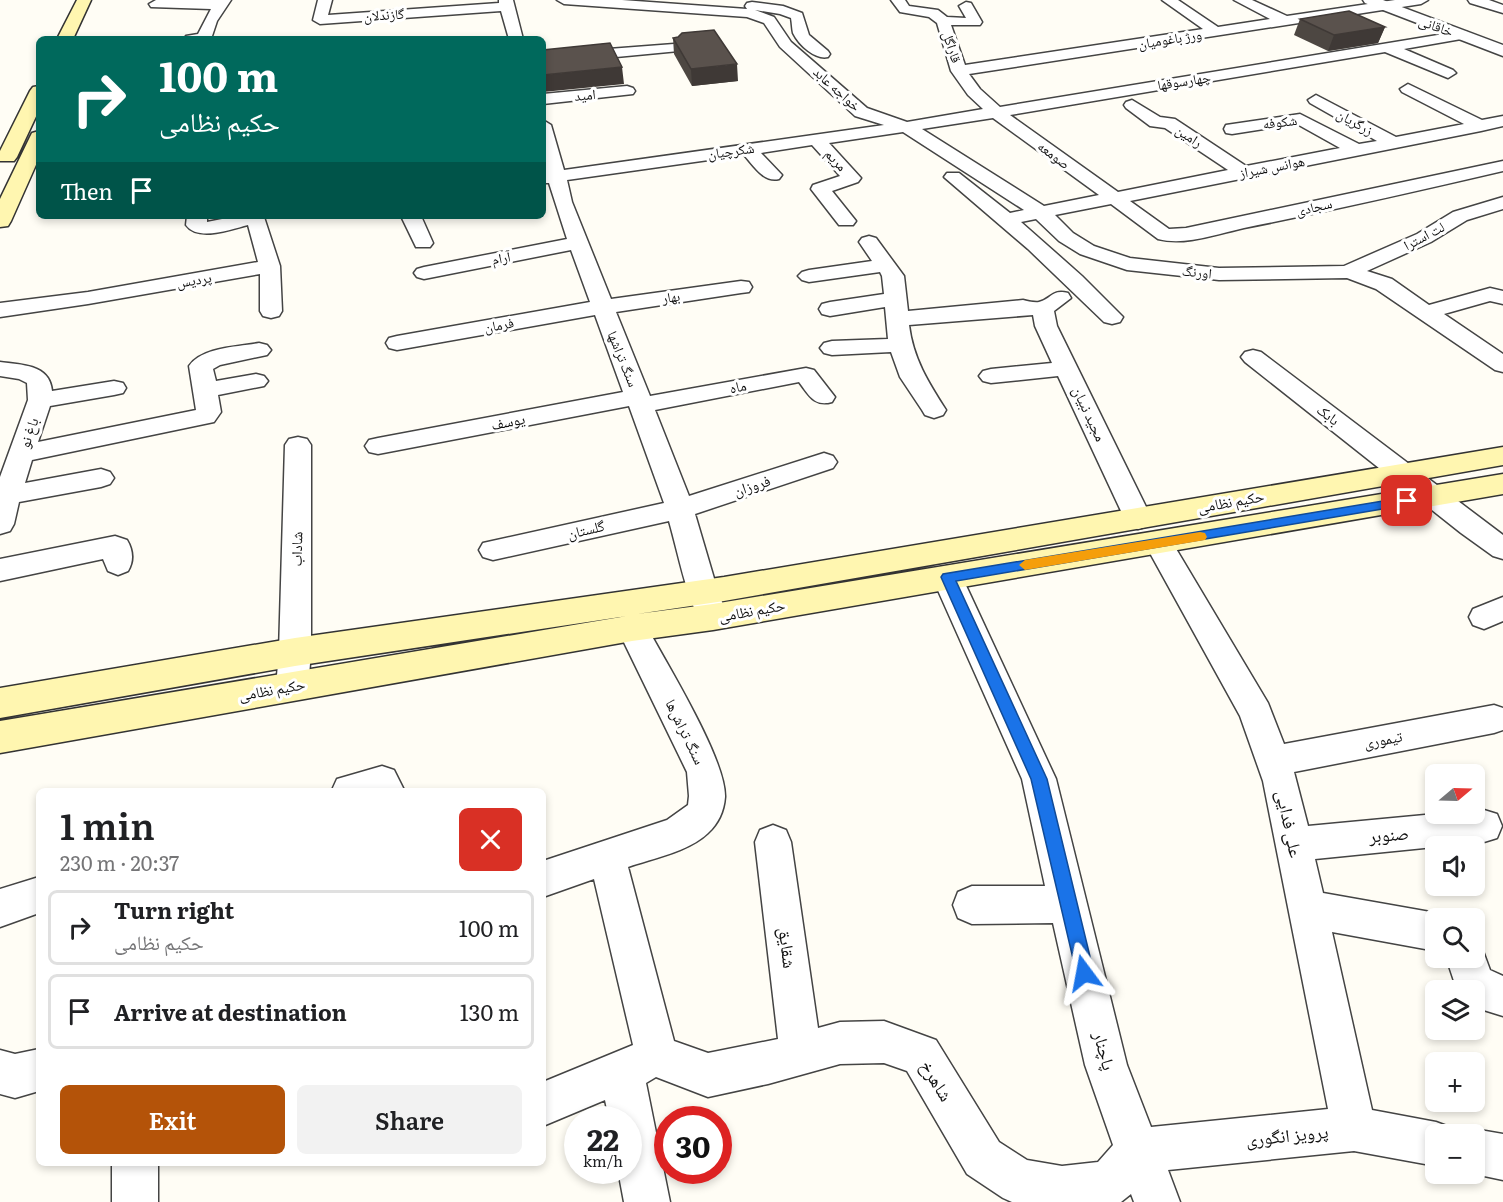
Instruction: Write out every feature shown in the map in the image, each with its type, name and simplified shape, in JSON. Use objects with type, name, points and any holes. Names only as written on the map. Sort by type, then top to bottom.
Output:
[{"type":"main road","points":[[66,36],[84,0]]},
{"type":"main road","points":[[0,170],[36,97]]},
{"type":"main road","points":[[0,221],[36,143]]},
{"type":"main road","name":"حکیم نظامی","points":[[0,703],[295,652],[948,577],[1403,472],[1503,456]]},
{"type":"main road","name":"حکیم نظامی","points":[[0,737],[632,628],[708,605],[1148,531],[1430,497],[1503,484]]},
{"type":"street","name":"گازندلان","points":[[325,0],[319,19],[335,24],[401,20],[506,3]]},
{"type":"street","name":"خواجه عابد","points":[[564,0],[667,9],[706,9],[763,16],[779,32],[785,44],[861,112],[906,127],[905,118],[875,102]]},
{"type":"street","name":"خواجه عابد","points":[[702,0],[792,13],[800,22],[799,29],[804,40],[839,67]]},
{"type":"street","name":"قاراگل","points":[[898,0],[905,9],[933,13],[943,21],[959,71],[974,92],[996,112]]},
{"type":"street","points":[[1169,0],[1216,32]]},
{"type":"street","points":[[1241,0],[1286,21]]},
{"type":"street","name":"ورژ باغومیان","points":[[959,71],[1320,16],[1375,2],[1422,0]]},
{"type":"street","points":[[1475,0],[1503,9]]},
{"type":"street","name":"خاقانی","points":[[1375,2],[1503,51]]},
{"type":"street","points":[[156,4],[222,3]]},
{"type":"street","points":[[202,36],[222,3]]},
{"type":"street","points":[[506,3],[515,36]]},
{"type":"street","points":[[1294,4],[1320,16]]},
{"type":"street","points":[[943,21],[975,22],[966,6]]},
{"type":"street","name":"چهارسوقها","points":[[906,127],[996,112],[1123,99],[1289,63],[1462,35]]},
{"type":"street","points":[[1153,41],[1166,52]]},
{"type":"street","points":[[546,59],[653,43],[674,48]]},
{"type":"street","points":[[1386,47],[1448,73]]},
{"type":"street","points":[[1289,63],[1314,77]]},
{"type":"street","points":[[1408,89],[1495,125]]},
{"type":"street","name":"امید","points":[[546,99],[627,91]]},
{"type":"street","name":"رامین","points":[[1123,99],[1155,122],[1169,123],[1244,172]]},
{"type":"street","name":"زرگریان","points":[[1316,100],[1397,142],[1422,152]]},
{"type":"street","name":"صومعه","points":[[996,112],[1112,199],[1165,235]]},
{"type":"street","name":"شکوفه","points":[[1232,129],[1300,119],[1356,150]]},
{"type":"street","name":"هوانس شیراز","points":[[1008,219],[1397,142],[1495,125]]},
{"type":"street","name":"شکرچیان","points":[[550,177],[906,127]]},
{"type":"street","name":"اورنگ","points":[[906,127],[1041,213],[1065,237],[1087,250],[1127,264],[1218,274],[1347,272],[1370,278],[1498,358]]},
{"type":"street","name":"مریم","points":[[816,139],[852,178],[820,189],[846,221]]},
{"type":"street","name":"سنگ تراشها","points":[[546,147],[550,177],[640,401],[650,434],[680,509],[708,605]]},
{"type":"street","points":[[748,149],[773,175]]},
{"type":"street","points":[[920,152],[1008,219],[1070,274],[1112,318]]},
{"type":"street","points":[[668,160],[680,180]]},
{"type":"street","points":[[1442,163],[1463,174]]},
{"type":"street","name":"سجادی","points":[[1165,235],[1186,234],[1247,222],[1503,166]]},
{"type":"street","name":"لت استرا","points":[[1347,272],[1424,238],[1460,216],[1503,203]]},
{"type":"street","points":[[197,219],[196,225],[206,228],[255,219],[270,266],[271,311]]},
{"type":"street","points":[[412,219],[423,243]]},
{"type":"street","points":[[869,242],[893,276],[900,345],[912,377],[934,410]]},
{"type":"street","name":"آرام","points":[[424,273],[578,243]]},
{"type":"street","points":[[964,332],[1044,317],[1068,289],[1070,274],[1087,250]]},
{"type":"street","points":[[809,276],[884,264]]},
{"type":"street","name":"پردیس","points":[[0,310],[88,298],[270,266]]},
{"type":"street","points":[[88,298],[92,276]]},
{"type":"street","name":"بهار","points":[[602,307],[741,287]]},
{"type":"street","points":[[1425,313],[1490,294],[1503,298]]},
{"type":"street","name":"فرمان","points":[[396,343],[602,307]]},
{"type":"street","points":[[830,309],[1023,307],[1044,317]]},
{"type":"street","name":"مجید نبیان","points":[[1044,317],[1148,531]]},
{"type":"street","points":[[832,348],[900,345]]},
{"type":"street","points":[[22,454],[205,416],[209,412],[201,366],[204,362],[259,350]]},
{"type":"street","name":"بابک","points":[[1253,357],[1403,472],[1430,497],[1503,549]]},
{"type":"street","points":[[991,376],[1068,368]]},
{"type":"street","name":"باغ نو","points":[[0,369],[25,373],[39,380],[40,400],[7,495],[0,524]]},
{"type":"street","name":"ماه","points":[[640,401],[800,375],[810,378],[823,397]]},
{"type":"street","points":[[205,390],[256,381]]},
{"type":"street","points":[[40,400],[114,388]]},
{"type":"street","name":"یوسف","points":[[378,446],[640,401]]},
{"type":"street","name":"شاداب","points":[[292,687],[295,652],[298,445]]},
{"type":"street","name":"فروزان","points":[[680,509],[824,462]]},
{"type":"street","points":[[7,495],[101,478]]},
{"type":"street","name":"گلستان","points":[[493,550],[680,509]]},
{"type":"street","name":"علی فدایی","points":[[1148,531],[1256,713],[1273,760],[1294,844],[1354,1129]]},
{"type":"street","points":[[0,570],[115,546],[117,547],[118,564]]},
{"type":"street","name":"پاچنار","points":[[948,577],[1039,779],[1106,1065],[1157,1202]]},
{"type":"street","name":"سنگ تراش‌ها","points":[[546,878],[678,833],[694,823],[704,812],[706,796],[704,772],[632,628]]},
{"type":"street","name":"تیموری","points":[[1273,760],[1494,719]]},
{"type":"street","points":[[356,788],[382,781],[386,788]]},
{"type":"street","name":"صنوبر","points":[[1294,844],[1484,826]]},
{"type":"street","name":"شقایق","points":[[773,842],[801,1054]]},
{"type":"street","points":[[607,856],[639,1064],[647,1202]]},
{"type":"street","points":[[0,908],[36,896]]},
{"type":"street","points":[[972,905],[1068,904]]},
{"type":"street","points":[[1308,909],[1425,930]]},
{"type":"street","name":"شاهرخ","points":[[639,1064],[708,1075],[840,1043],[884,1042],[921,1055],[983,1158],[1019,1182],[1062,1190],[1109,1184],[1138,1151]]},
{"type":"street","points":[[546,1103],[639,1064]]},
{"type":"street","points":[[0,1072],[15,1076],[36,1071]]},
{"type":"street","name":"پرویز انگوری","points":[[1138,1151],[1354,1129],[1425,1142]]},
{"type":"street","points":[[1485,1154],[1503,1157]]},
{"type":"street","points":[[135,1166],[135,1202]]},
{"type":"building","points":[[1349,11],[1385,27],[1334,35],[1300,19]]},
{"type":"building","points":[[714,30],[737,64],[691,69],[673,38],[682,33]]},
{"type":"building","points":[[610,43],[622,67],[546,75],[546,50]]},
{"type":"slow traffic","points":[[1025,565],[1200,537]]},
{"type":"route","points":[[1084,973],[1039,779],[948,577],[1407,501]]}]
